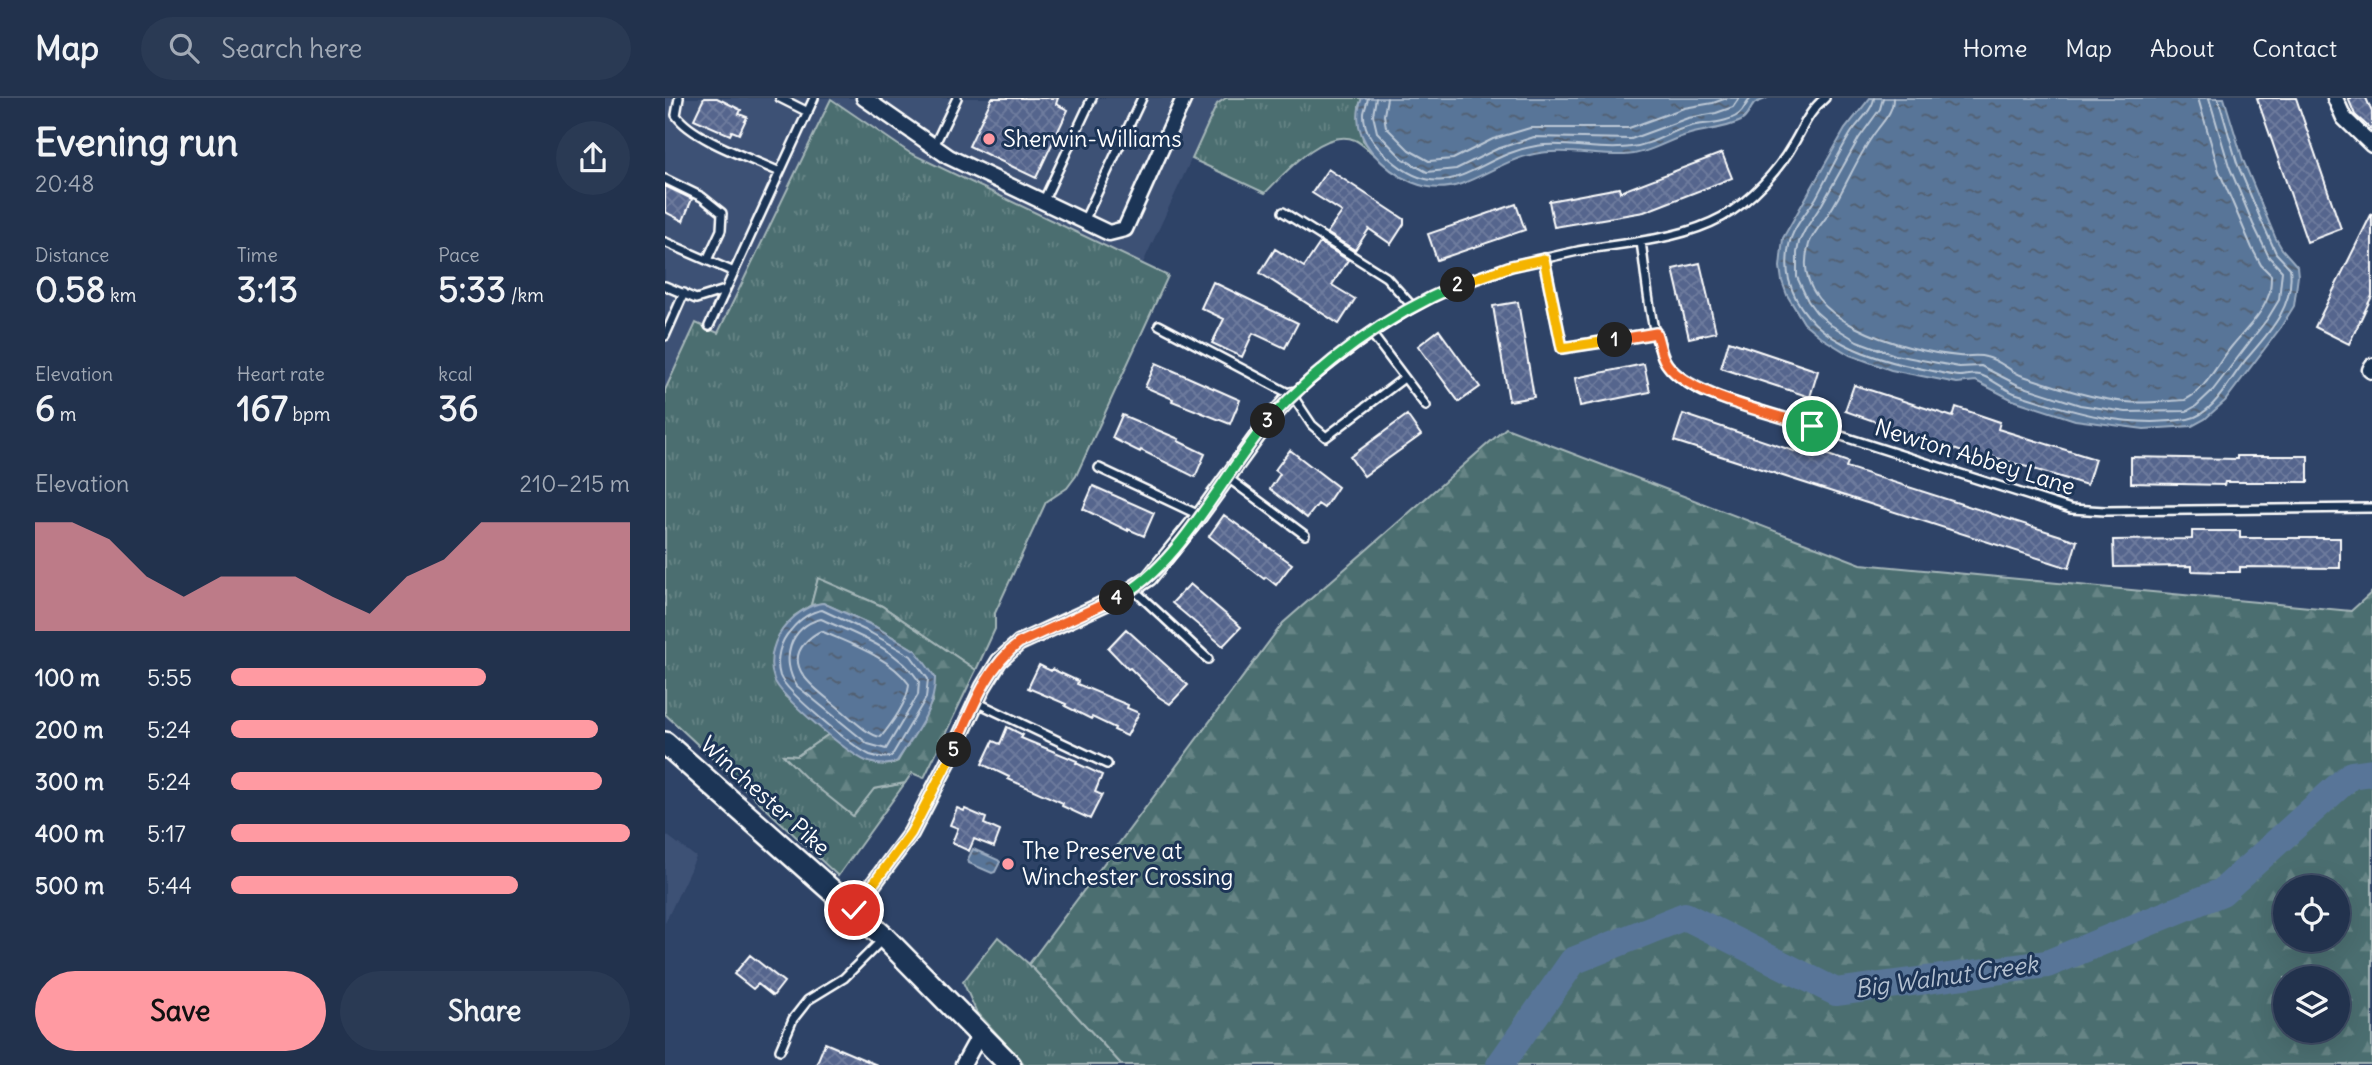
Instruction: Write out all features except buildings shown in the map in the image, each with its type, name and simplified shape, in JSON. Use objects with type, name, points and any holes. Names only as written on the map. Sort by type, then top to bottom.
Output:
[{"type":"main road","name":"Winchester Pike","points":[[665,743],[884,937],[1010,1065]]},
{"type":"street","points":[[865,98],[949,157],[1109,233],[1125,229],[1184,98]]},
{"type":"street","points":[[2335,98],[2344,118],[2372,145]]},
{"type":"street","points":[[854,910],[911,833],[976,702],[999,662],[1019,643],[1133,589],[1149,578],[1200,515],[1266,424],[1292,395]]},
{"type":"street","points":[[963,1065],[980,1034]]},
{"type":"lane","points":[[679,98],[676,115],[683,125],[698,135],[780,172]]},
{"type":"lane","points":[[779,98],[808,112]]},
{"type":"lane","points":[[709,326],[814,98]]},
{"type":"lane","points":[[934,146],[957,98]]},
{"type":"lane","points":[[1043,202],[1092,98]]},
{"type":"lane","points":[[1084,221],[1142,98]]},
{"type":"lane","points":[[1292,395],[1371,333],[1413,307],[1473,278],[1579,251],[1641,242],[1694,228],[1722,217],[1753,194],[1778,167],[1807,118],[1825,98]]},
{"type":"lane","points":[[665,179],[702,197],[722,213],[721,230],[707,260]]},
{"type":"lane","points":[[1283,212],[1386,277],[1413,307]]},
{"type":"lane","points":[[665,242],[734,272]]},
{"type":"lane","name":"Newton Abbey Lane","points":[[1641,242],[1656,333],[1664,360],[1682,380],[1703,392],[2071,509],[2131,511],[2372,508]]},
{"type":"lane","points":[[1544,259],[1562,348],[1656,333]]},
{"type":"lane","points":[[665,286],[696,299],[725,290]]},
{"type":"lane","points":[[665,336],[684,293]]},
{"type":"lane","points":[[1159,325],[1292,395],[1313,425],[1326,437],[1404,377]]},
{"type":"lane","points":[[1371,333],[1426,406]]},
{"type":"lane","points":[[1099,468],[1200,515]]},
{"type":"lane","points":[[1227,477],[1305,535]]},
{"type":"lane","points":[[1133,589],[1208,659]]},
{"type":"lane","points":[[976,702],[1107,764]]},
{"type":"lane","points":[[780,1050],[793,1019],[808,1000],[844,978],[884,937]]},
{"type":"shaded area","points":[[665,98],[1226,98],[1217,104],[1142,265],[910,153],[831,99],[718,333],[696,323],[665,390]]},
{"type":"shaded area","points":[[665,834],[696,857],[665,923]]},
{"type":"green space","points":[[1226,98],[1362,98],[1359,106],[1363,140],[1377,157],[1355,140],[1331,140],[1305,154],[1265,193],[1192,159],[1217,104]]},
{"type":"green space","points":[[831,99],[910,153],[1168,276],[1076,476],[1067,488],[1046,502],[995,613],[995,629],[976,670],[882,606],[818,579],[811,605],[794,616],[785,696],[829,734],[797,756],[784,755],[874,789],[905,783],[838,876],[665,714],[665,390],[696,323],[718,333]]},
{"type":"green space","points":[[1506,428],[1861,564],[2351,611],[2372,592],[2372,1065],[1122,1065],[1029,964],[1283,623]]},
{"type":"green space","points":[[818,578],[882,606],[976,670],[924,778],[912,773],[905,783],[874,789],[853,816],[808,780],[783,755],[797,756],[829,734],[870,762],[888,764],[898,761],[933,700],[916,651],[874,626],[823,603],[811,605]]},
{"type":"green space","points":[[998,937],[1029,964],[1122,1065],[1025,1065],[976,1011],[963,982]]},
{"type":"water","points":[[1362,98],[1767,98],[1754,104],[1745,118],[1735,124],[1690,134],[1642,152],[1614,155],[1545,152],[1515,160],[1461,184],[1436,188],[1401,177],[1372,152],[1359,126],[1358,113]]},
{"type":"water","points":[[1870,98],[2224,98],[2243,160],[2275,237],[2297,266],[2294,306],[2225,401],[2205,419],[2192,426],[2144,429],[2075,420],[2013,400],[1976,381],[1957,383],[1891,370],[1850,355],[1804,323],[1787,295],[1780,267],[1783,238],[1845,129]]},
{"type":"water","points":[[823,603],[874,626],[916,651],[935,677],[928,711],[894,763],[874,763],[857,756],[801,711],[774,679],[772,657],[782,630],[803,610]]},
{"type":"water","points":[[973,849],[1000,862],[995,872],[969,863]]},
{"type":"waterway","name":"Big Walnut Creek","points":[[1500,1065],[1573,961],[1685,916],[1836,992],[2047,964],[2222,892],[2351,775],[2372,772]]},
{"type":"place","name":"Sherwin-Williams","points":[[989,139]]},
{"type":"place","name":"The Preserve at Winchester Crossing","points":[[1008,864]]},
{"type":"route","points":[[854,910],[911,833],[983,687],[1006,653],[1019,643],[1123,595],[1149,578],[1179,543],[1266,424],[1292,395],[1371,333],[1429,297],[1473,278],[1544,259],[1562,348],[1656,333],[1664,360],[1692,387],[1812,426]]}]
